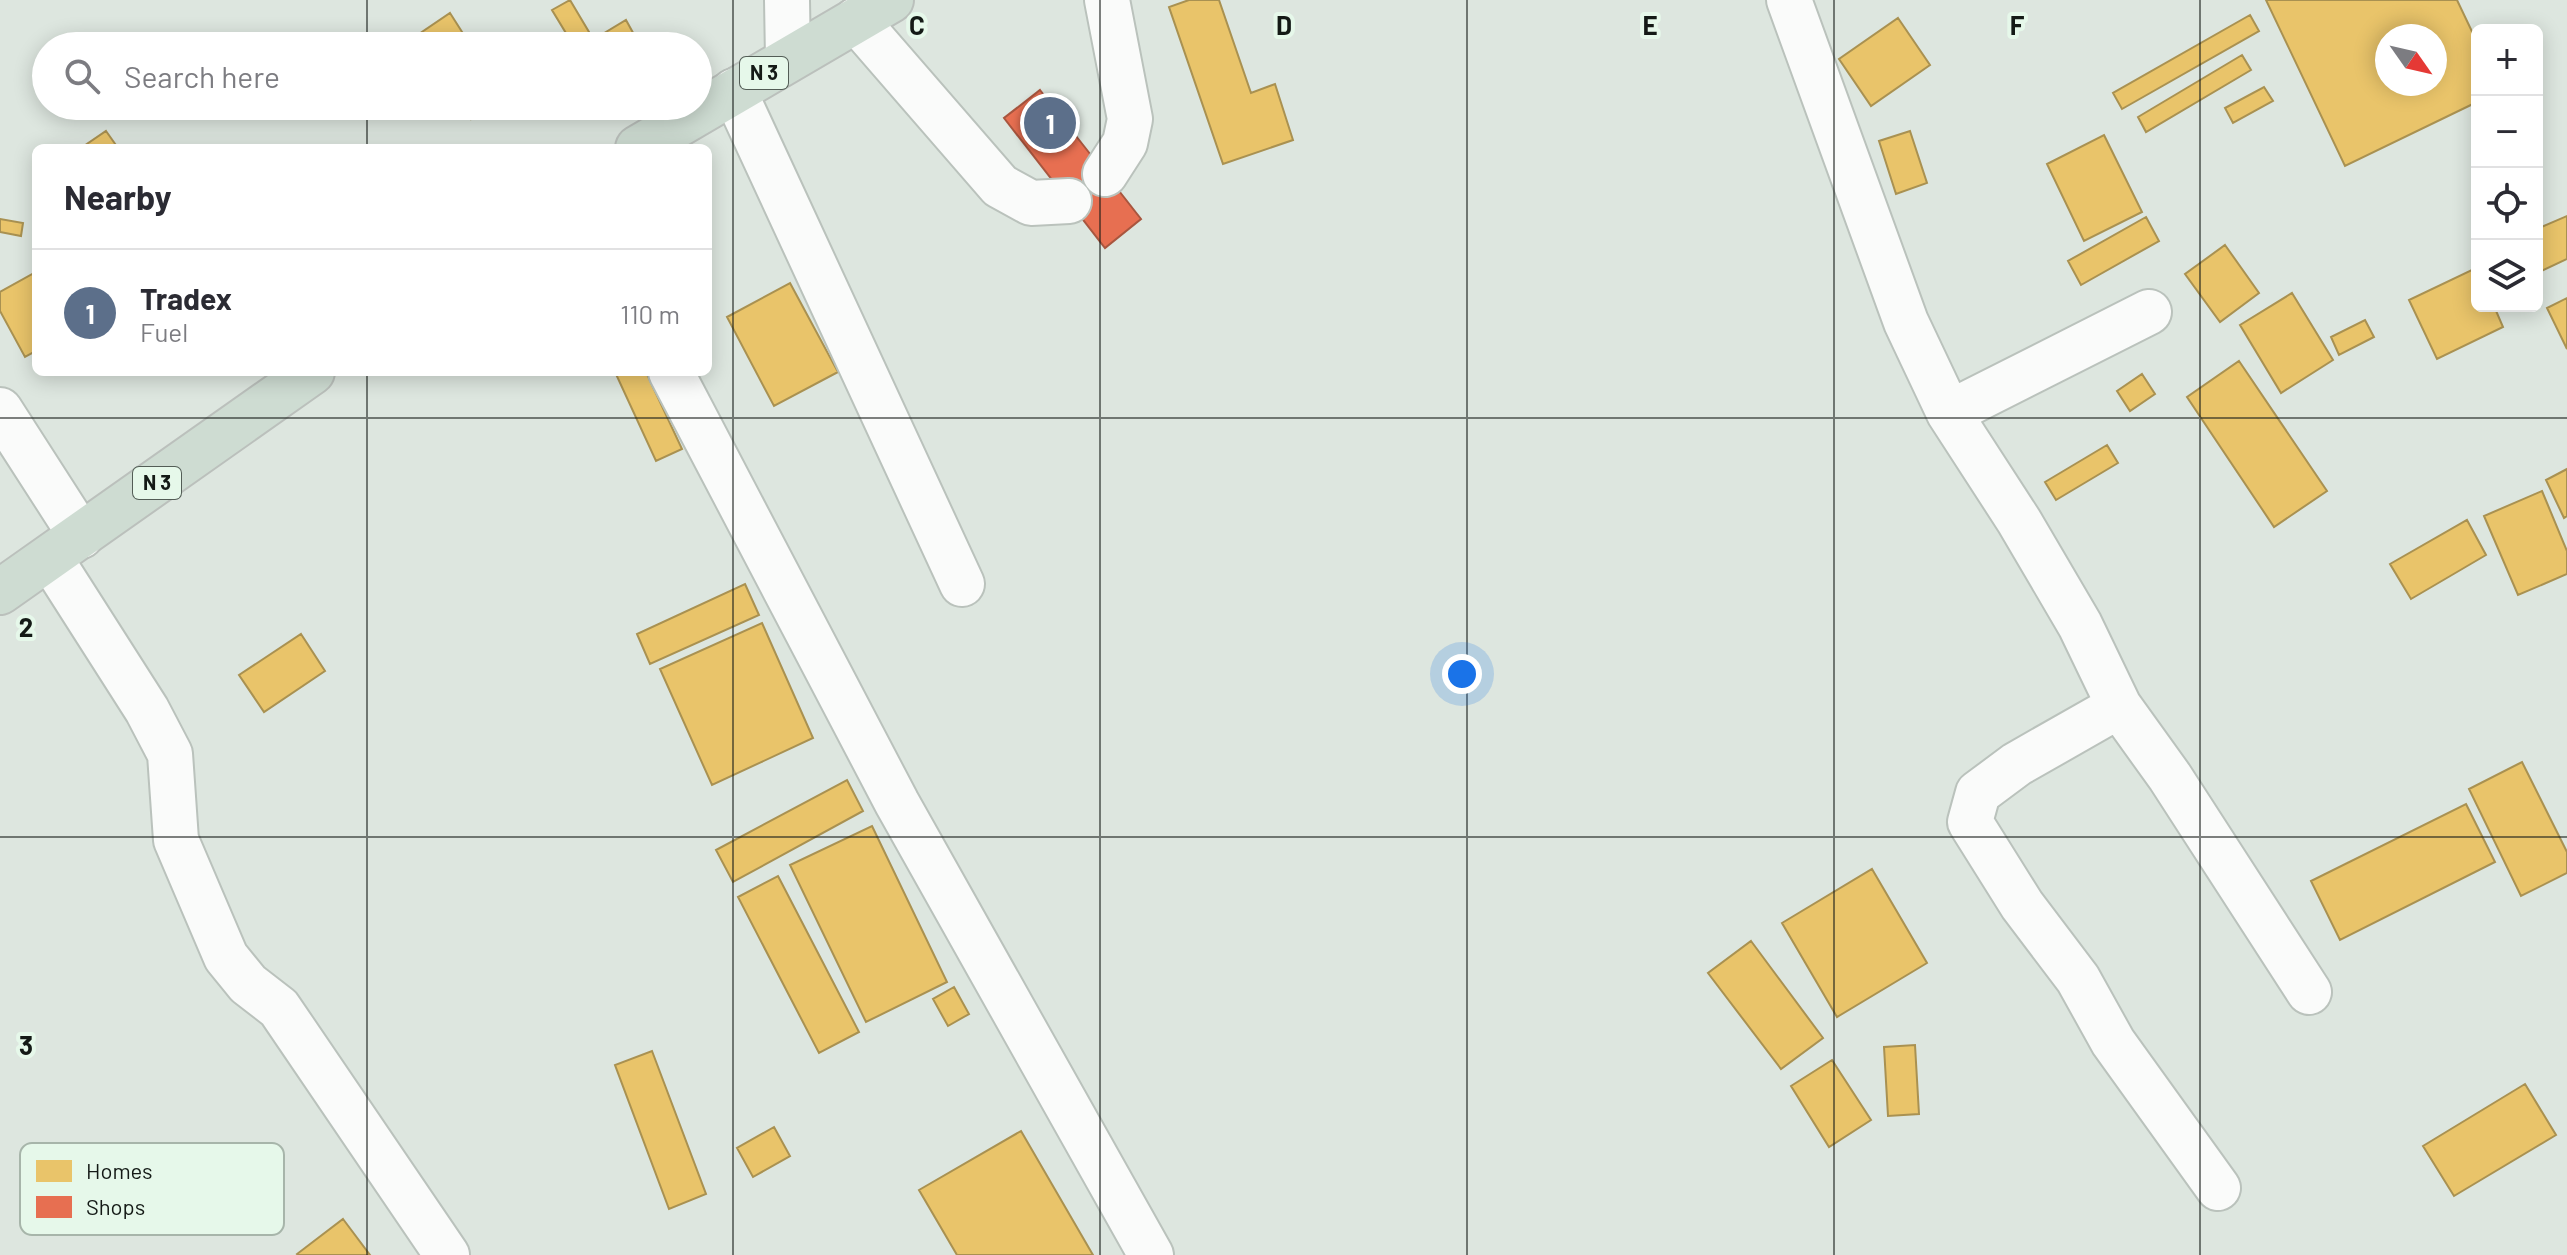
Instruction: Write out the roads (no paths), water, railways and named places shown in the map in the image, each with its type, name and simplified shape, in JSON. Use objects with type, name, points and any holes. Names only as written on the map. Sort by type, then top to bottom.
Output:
[{"type":"highway","name":"N 3","points":[[712,104],[874,10]]},
{"type":"highway","name":"N 3","points":[[645,144],[685,120]]},
{"type":"highway","name":"N 3","points":[[0,592],[306,376]]},
{"type":"street","points":[[787,0],[788,59]]},
{"type":"street","points":[[1105,174],[1125,143],[1130,119],[1107,0]]},
{"type":"street","points":[[1789,0],[1906,322],[1949,413],[1986,467],[2073,612],[2119,706],[2170,777],[2309,992]]},
{"type":"street","points":[[874,10],[1000,186],[1031,203],[1069,201]]},
{"type":"street","points":[[734,91],[962,584]]},
{"type":"street","points":[[1949,413],[2149,312]]},
{"type":"street","points":[[673,376],[897,803],[1151,1255]]},
{"type":"street","points":[[0,410],[170,754],[176,840],[226,957],[248,984],[279,1008],[447,1255]]},
{"type":"street","points":[[2119,706],[2017,764],[1978,793],[1970,822],[2022,905],[2078,979],[2113,1042],[2218,1188]]},
{"type":"place","name":"Tradex","points":[[1050,123]]}]
